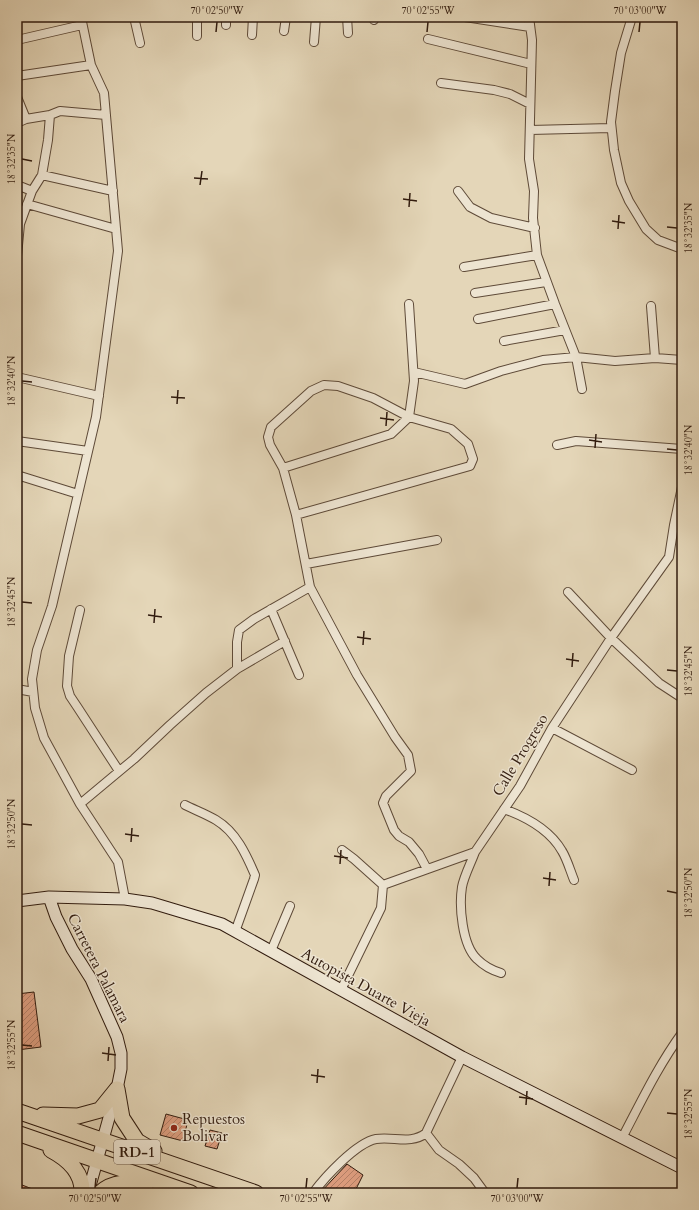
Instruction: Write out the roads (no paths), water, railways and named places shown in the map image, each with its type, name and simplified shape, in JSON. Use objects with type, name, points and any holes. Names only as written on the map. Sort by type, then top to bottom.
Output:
[{"type":"highway","points":[[22,1113],[78,1116],[100,1110],[117,1089]]},
{"type":"highway","points":[[117,1089],[122,1118],[138,1141],[178,1166]]},
{"type":"highway","name":"RD-1","points":[[22,1113],[256,1193]]},
{"type":"highway","points":[[21,1134],[58,1154],[75,1168],[81,1180],[82,1193]]},
{"type":"highway","name":"RD-1","points":[[21,1134],[191,1193]]},
{"type":"highway","points":[[100,1193],[106,1188],[127,1182],[170,1186]]},
{"type":"street","points":[[134,17],[140,43]]},
{"type":"street","points":[[197,17],[197,36]]},
{"type":"street","points":[[252,35],[253,17]]},
{"type":"street","points":[[284,31],[286,17]]},
{"type":"street","points":[[314,42],[316,17]]},
{"type":"street","points":[[347,17],[348,33]]},
{"type":"street","points":[[464,17],[530,27]]},
{"type":"street","points":[[529,17],[532,40],[529,159],[534,191],[533,218],[537,255],[554,304],[576,357],[582,389]]},
{"type":"street","points":[[632,17],[621,53],[613,107],[611,128],[614,150],[620,176],[629,201],[646,229],[658,240],[682,249]]},
{"type":"street","points":[[17,40],[81,19],[91,65],[104,93],[118,251],[96,417],[52,606],[37,650],[32,679],[35,708],[44,738],[80,804],[118,862],[125,898]]},
{"type":"street","points":[[428,39],[531,64]]},
{"type":"street","points":[[17,76],[91,65]]},
{"type":"street","points":[[441,83],[494,90],[510,94],[530,104]]},
{"type":"street","points":[[17,97],[26,119]]},
{"type":"street","points":[[17,123],[26,119],[50,115],[60,111],[106,115]]},
{"type":"street","points":[[17,256],[18,224],[32,191],[42,175],[48,140],[50,115]]},
{"type":"street","points":[[530,130],[611,128]]},
{"type":"street","points":[[42,175],[113,191]]},
{"type":"street","points":[[17,185],[32,191]]},
{"type":"street","points":[[458,192],[470,207],[491,218],[535,228]]},
{"type":"street","points":[[27,204],[116,229]]},
{"type":"street","points":[[464,267],[537,255]]},
{"type":"street","points":[[475,293],[546,282]]},
{"type":"street","points":[[282,468],[391,434],[409,417],[414,372],[409,304]]},
{"type":"street","points":[[478,319],[554,304]]},
{"type":"street","points":[[651,306],[655,358]]},
{"type":"street","points":[[504,341],[565,330]]},
{"type":"street","points":[[414,372],[465,384],[501,371],[543,360],[576,357],[615,361],[655,358],[682,360]]},
{"type":"street","points":[[17,377],[99,396]]},
{"type":"street","points":[[296,515],[470,466],[473,459],[468,444],[451,429],[409,417],[373,398],[338,386],[324,385],[311,391],[271,427],[268,437],[270,445],[282,468],[296,515],[310,587],[357,675],[395,737],[408,755],[411,771],[386,796],[383,803],[394,830],[399,836],[409,842],[419,854],[427,869]]},
{"type":"street","points":[[17,441],[88,451]]},
{"type":"street","points":[[557,445],[576,441],[682,449]]},
{"type":"street","points":[[17,475],[78,494]]},
{"type":"street","name":"Calle Progreso","points":[[500,973],[490,969],[476,958],[469,946],[464,929],[461,908],[462,886],[475,852],[520,786],[552,728],[611,638],[670,557],[674,526],[682,487]]},
{"type":"street","points":[[306,564],[437,540]]},
{"type":"street","points":[[237,669],[237,642],[239,630],[254,619],[310,587]]},
{"type":"street","points":[[568,592],[611,638],[660,683],[682,698]]},
{"type":"street","points":[[272,609],[299,675]]},
{"type":"street","points":[[80,610],[69,656],[67,686],[70,696],[119,771]]},
{"type":"street","points":[[80,804],[134,759],[206,693],[237,669],[285,641]]},
{"type":"street","points":[[17,689],[33,692]]},
{"type":"street","points":[[552,728],[632,770]]},
{"type":"street","points":[[185,805],[216,820],[229,831],[237,840],[255,875],[235,932]]},
{"type":"street","points":[[504,809],[524,816],[548,834],[562,851],[574,880]]},
{"type":"street","points":[[342,850],[383,885]]},
{"type":"street","points":[[383,885],[475,852]]},
{"type":"street","points":[[341,990],[381,908],[383,885]]},
{"type":"street","name":"Autopista Duarte Vieja","points":[[17,901],[49,897],[125,898],[152,902],[222,924],[462,1056],[682,1168]]},
{"type":"street","name":"Carretera Palamara","points":[[49,897],[56,917],[72,949],[91,979],[117,1037],[121,1053],[121,1069],[117,1089],[88,1193]]},
{"type":"street","points":[[271,951],[290,906]]},
{"type":"street","points":[[622,1138],[672,1047],[682,1033]]},
{"type":"street","points":[[313,1193],[337,1165],[373,1139],[384,1138],[406,1140],[416,1138],[426,1132],[462,1056]]},
{"type":"street","points":[[426,1132],[439,1150],[459,1164],[474,1178],[485,1193]]},
{"type":"place","name":"Repuestos Bolivar","points":[[174,1128]]}]
